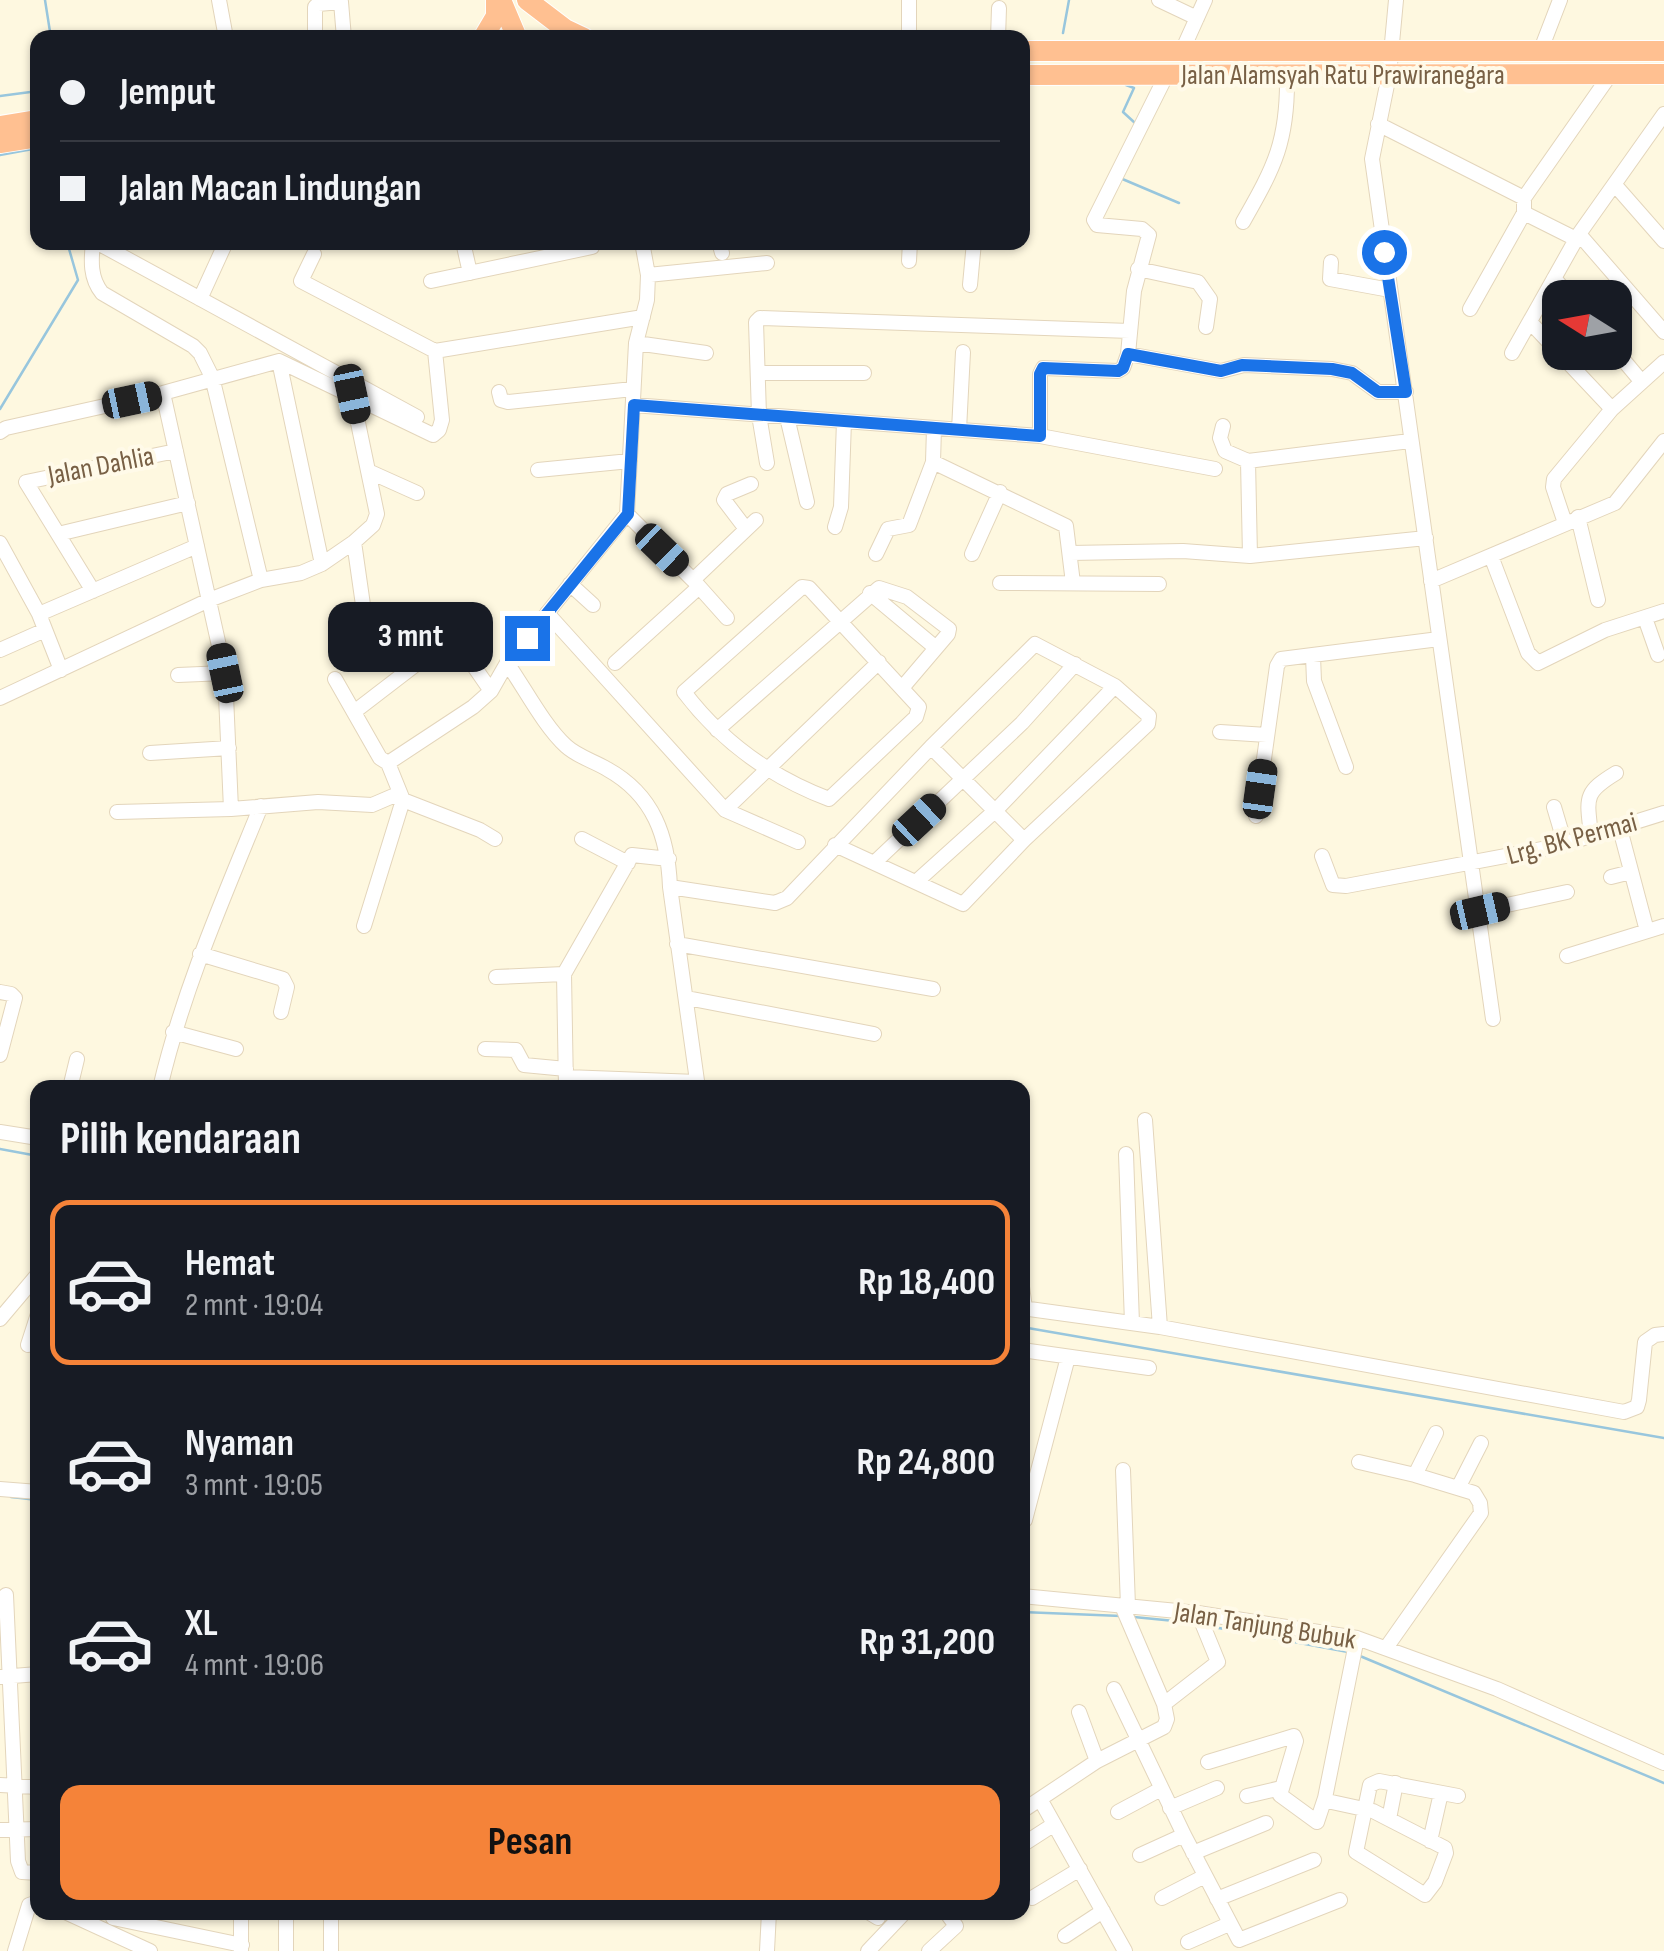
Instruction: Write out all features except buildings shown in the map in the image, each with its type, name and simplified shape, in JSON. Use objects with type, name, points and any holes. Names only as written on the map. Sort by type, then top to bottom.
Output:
[{"type":"highway","points":[[488,30],[499,0]]},
{"type":"highway","points":[[499,0],[512,30]]},
{"type":"highway","points":[[527,0],[567,30]]},
{"type":"highway","name":"Jalan Alamsyah Ratu Prawiranegara","points":[[1030,51],[1664,51]]},
{"type":"highway","name":"Jalan Alamsyah Ratu Prawiranegara","points":[[1030,76],[1664,74]]},
{"type":"highway","points":[[0,126],[30,121]]},
{"type":"highway","points":[[0,143],[30,138]]},
{"type":"street","points":[[220,0],[225,30]]},
{"type":"street","points":[[909,0],[909,30]]},
{"type":"street","points":[[1159,0],[1197,18]]},
{"type":"street","points":[[1182,51],[1205,0]]},
{"type":"street","points":[[1396,0],[1389,75],[1372,159],[1493,1019]]},
{"type":"street","points":[[1540,52],[1560,0]]},
{"type":"street","points":[[314,30],[318,4],[336,1],[341,2],[343,30]]},
{"type":"street","points":[[998,30],[999,8]]},
{"type":"street","points":[[1470,309],[1524,206],[1610,74]]},
{"type":"street","points":[[1243,222],[1282,146],[1287,75]]},
{"type":"street","points":[[1040,436],[1043,368],[1118,371],[1128,354],[1138,269],[1149,242],[1148,233],[1094,220],[1166,76]]},
{"type":"street","points":[[1512,354],[1577,236],[1659,134],[1664,114]]},
{"type":"street","points":[[1378,124],[1577,236],[1664,332]]},
{"type":"street","points":[[1615,184],[1664,241]]},
{"type":"street","points":[[94,250],[92,266],[98,289],[200,353],[212,378],[262,580]]},
{"type":"street","points":[[110,250],[439,430]]},
{"type":"street","points":[[200,299],[222,250]]},
{"type":"street","points":[[465,250],[470,273]]},
{"type":"street","points":[[431,282],[578,250]]},
{"type":"street","points":[[388,762],[473,707],[491,690],[507,662],[628,514],[636,343],[648,275],[643,250]]},
{"type":"street","points":[[909,261],[910,250]]},
{"type":"street","points":[[970,285],[973,250]]},
{"type":"street","points":[[314,254],[301,281],[435,351],[642,318]]},
{"type":"street","points":[[1331,262],[1330,280],[1390,290]]},
{"type":"street","points":[[648,275],[768,263]]},
{"type":"street","points":[[1138,269],[1198,282],[1210,299],[1206,326]]},
{"type":"street","points":[[767,463],[758,415],[756,322],[762,317],[1130,330]]},
{"type":"street","points":[[1530,322],[1612,410]]},
{"type":"street","points":[[636,343],[706,353]]},
{"type":"street","points":[[0,432],[279,361],[431,434],[439,430],[442,420],[435,351]]},
{"type":"street","points":[[959,430],[963,352]]},
{"type":"street","points":[[1128,354],[1221,371],[1242,365],[1332,369],[1352,373],[1378,392],[1406,392]]},
{"type":"street","points":[[279,361],[322,564]]},
{"type":"street","points":[[1598,600],[1572,520],[1553,486],[1554,478],[1612,410],[1641,381],[1662,367]]},
{"type":"street","points":[[1632,370],[1641,381]]},
{"type":"street","points":[[759,373],[864,373]]},
{"type":"street","points":[[499,392],[501,400],[508,402],[633,397],[758,415],[1040,436],[1215,469]]},
{"type":"street","points":[[163,393],[225,673],[231,808]]},
{"type":"street","points":[[0,698],[209,600],[322,564],[354,542],[372,525],[377,514],[352,394]]},
{"type":"street","points":[[787,417],[808,502]]},
{"type":"street","points":[[835,527],[841,507],[844,421]]},
{"type":"street","points":[[1223,426],[1220,438],[1224,451],[1248,460],[1410,442]]},
{"type":"street","points":[[876,554],[888,529],[909,525],[932,462],[934,428]]},
{"type":"street","points":[[1431,582],[1615,503],[1664,441]]},
{"type":"street","name":"Jalan Dahlia","points":[[58,534],[26,482],[176,451]]},
{"type":"street","points":[[1248,460],[1250,556]]},
{"type":"street","points":[[538,470],[630,461]]},
{"type":"street","points":[[932,462],[1064,524],[1068,529],[1073,583]]},
{"type":"street","points":[[368,471],[417,494]]},
{"type":"street","points":[[616,664],[751,525],[724,500],[728,494],[751,484]]},
{"type":"street","points":[[972,554],[1000,492]]},
{"type":"street","points":[[93,591],[58,534],[188,503]]},
{"type":"street","points":[[628,514],[727,618]]},
{"type":"street","points":[[1070,553],[1183,550],[1250,556],[1426,538]]},
{"type":"street","points":[[354,542],[366,626]]},
{"type":"street","points":[[0,543],[39,614],[61,670]]},
{"type":"street","points":[[39,614],[197,546]]},
{"type":"street","points":[[1492,556],[1528,654],[1538,663],[1605,630],[1664,611]]},
{"type":"street","points":[[570,584],[593,605]]},
{"type":"street","points":[[1000,584],[1159,584]]},
{"type":"street","points":[[798,588],[809,588],[878,662],[917,704],[916,717],[832,799],[765,770],[717,730],[684,690],[798,588]]},
{"type":"street","points":[[717,730],[880,588],[907,597],[948,628],[948,634],[902,688]]},
{"type":"street","points":[[870,593],[936,648]]},
{"type":"street","points":[[547,613],[724,810],[798,842]]},
{"type":"street","points":[[1645,618],[1658,655]]},
{"type":"street","points":[[0,650],[45,630]]},
{"type":"street","points":[[354,712],[453,636],[491,690]]},
{"type":"street","points":[[1256,816],[1278,662],[1285,657],[1439,640]]},
{"type":"street","points":[[670,887],[778,903],[787,898],[836,845],[931,746],[1033,644],[1115,686],[1149,716],[1148,724],[962,904],[836,845]]},
{"type":"street","points":[[1313,656],[1314,681],[1346,766]]},
{"type":"street","points":[[507,662],[566,746],[608,769],[650,805],[658,821],[668,859],[697,1080]]},
{"type":"street","points":[[724,810],[878,662]]},
{"type":"street","points":[[874,864],[1022,723],[1075,664]]},
{"type":"street","points":[[178,675],[225,673]]},
{"type":"street","points":[[335,679],[380,758],[388,762],[403,800],[364,926]]},
{"type":"street","points":[[916,882],[996,809],[1115,686]]},
{"type":"street","points":[[1220,732],[1268,734]]},
{"type":"street","points":[[931,746],[1024,840]]},
{"type":"street","points":[[150,753],[228,748]]},
{"type":"street","points":[[1591,835],[1588,795],[1593,787],[1616,773]]},
{"type":"street","points":[[117,812],[318,802],[372,805],[393,796],[496,839]]},
{"type":"street","points":[[162,1080],[173,1032],[200,954],[261,806]]},
{"type":"street","points":[[1554,807],[1565,844]]},
{"type":"street","name":"Lrg. BK Permai","points":[[1322,856],[1330,882],[1338,886],[1565,844],[1664,813]]},
{"type":"street","points":[[1620,829],[1647,931]]},
{"type":"street","points":[[582,838],[628,863]]},
{"type":"street","points":[[566,1078],[564,974],[634,854],[668,859]]},
{"type":"street","points":[[1611,878],[1632,872]]},
{"type":"street","points":[[1480,911],[1566,892]]},
{"type":"street","points":[[1566,956],[1664,926]]},
{"type":"street","points":[[677,944],[933,989]]},
{"type":"street","points":[[200,954],[283,979],[286,987],[280,1012]]},
{"type":"street","points":[[496,976],[564,974]]},
{"type":"street","points":[[0,992],[14,998],[0,1050]]},
{"type":"street","points":[[688,998],[874,1034]]},
{"type":"street","points":[[173,1032],[236,1049]]},
{"type":"street","points":[[485,1049],[516,1050],[524,1064],[566,1078],[604,1080]]},
{"type":"street","points":[[72,1080],[77,1059]]},
{"type":"street","points":[[1146,1120],[1160,1327]]},
{"type":"street","points":[[0,1132],[30,1137]]},
{"type":"street","points":[[1126,1154],[1132,1323]]},
{"type":"street","points":[[0,1319],[30,1284]]},
{"type":"street","points":[[20,1296],[30,1304]]},
{"type":"street","points":[[1030,1309],[1160,1327],[1624,1412],[1637,1407],[1645,1342],[1664,1334]]},
{"type":"street","points":[[28,1345],[30,1338]]},
{"type":"street","points":[[1030,1351],[1149,1368]]},
{"type":"street","points":[[1030,1503],[1068,1358]]},
{"type":"street","points":[[1415,1475],[1436,1433]]},
{"type":"street","points":[[1458,1488],[1480,1443]]},
{"type":"street","points":[[1359,1462],[1458,1488],[1478,1498],[1479,1518],[1386,1648]]},
{"type":"street","points":[[1030,1806],[1096,1761],[1164,1726],[1164,1704],[1126,1613],[1123,1470]]},
{"type":"street","points":[[0,1488],[30,1491]]},
{"type":"street","points":[[6,1595],[8,1786],[18,1830],[20,1869],[30,1874]]},
{"type":"street","name":"Jalan Tanjung Bubuk","points":[[1030,1597],[1386,1648],[1497,1690],[1664,1763]]},
{"type":"street","points":[[1164,1704],[1218,1664],[1200,1620]]},
{"type":"street","points":[[1208,1762],[1292,1735],[1296,1741],[1281,1796],[1316,1822],[1325,1798],[1356,1642]]},
{"type":"street","points":[[5,1676],[30,1674]]},
{"type":"street","points":[[1114,1689],[1236,1938],[1242,1940],[1340,1900]]},
{"type":"street","points":[[1079,1712],[1096,1761]]},
{"type":"street","points":[[1325,1798],[1364,1808],[1446,1851],[1435,1882],[1426,1894],[1357,1854],[1364,1808],[1373,1782],[1458,1796]]},
{"type":"street","points":[[1388,1819],[1396,1784]]},
{"type":"street","points":[[1170,1808],[1217,1788]]},
{"type":"street","points":[[1246,1796],[1281,1788]]},
{"type":"street","points":[[1118,1812],[1161,1789]]},
{"type":"street","points":[[1430,1841],[1441,1792]]},
{"type":"street","points":[[1040,1799],[1126,1951]]},
{"type":"street","points":[[1194,1853],[1266,1823]]},
{"type":"street","points":[[1030,1840],[1053,1824]]},
{"type":"street","points":[[0,1830],[30,1830]]},
{"type":"street","points":[[1140,1856],[1184,1834]]},
{"type":"street","points":[[1217,1900],[1314,1860]]},
{"type":"street","points":[[1032,1898],[1080,1868]]},
{"type":"street","points":[[1162,1898],[1205,1876]]},
{"type":"street","points":[[16,1951],[30,1906]]},
{"type":"street","points":[[1065,1936],[1104,1911]]},
{"type":"street","points":[[82,1920],[150,1951]]},
{"type":"street","points":[[122,1920],[242,1948],[241,1920]]},
{"type":"street","points":[[286,1920],[286,1951]]},
{"type":"street","points":[[331,1920],[331,1951]]},
{"type":"street","points":[[767,1951],[768,1920]]},
{"type":"street","points":[[868,1951],[897,1920]]},
{"type":"street","points":[[929,1951],[956,1926],[952,1920]]},
{"type":"street","points":[[1188,1942],[1229,1924]]},
{"type":"waterway","points":[[45,0],[50,30]]},
{"type":"waterway","points":[[1063,33],[1069,0]]},
{"type":"waterway","points":[[1126,85],[1134,88],[1123,112],[1135,123]]},
{"type":"waterway","points":[[0,96],[30,92]]},
{"type":"waterway","points":[[0,155],[30,149]]},
{"type":"waterway","points":[[1120,178],[1179,203]]},
{"type":"waterway","points":[[0,409],[78,280],[69,250]]},
{"type":"waterway","points":[[0,1149],[30,1155]]},
{"type":"waterway","points":[[1030,1328],[1664,1438]]},
{"type":"waterway","points":[[11,1497],[30,1499]]},
{"type":"waterway","points":[[1030,1612],[1121,1616]]},
{"type":"waterway","points":[[1134,1617],[1195,1623]]},
{"type":"waterway","points":[[1208,1626],[1348,1652]]},
{"type":"waterway","points":[[1360,1656],[1664,1783]]},
{"type":"route","points":[[527,638],[628,514],[634,405],[1040,436],[1043,368],[1118,371],[1128,354],[1221,371],[1242,365],[1332,369],[1352,373],[1378,392],[1406,392],[1384,252]]}]
